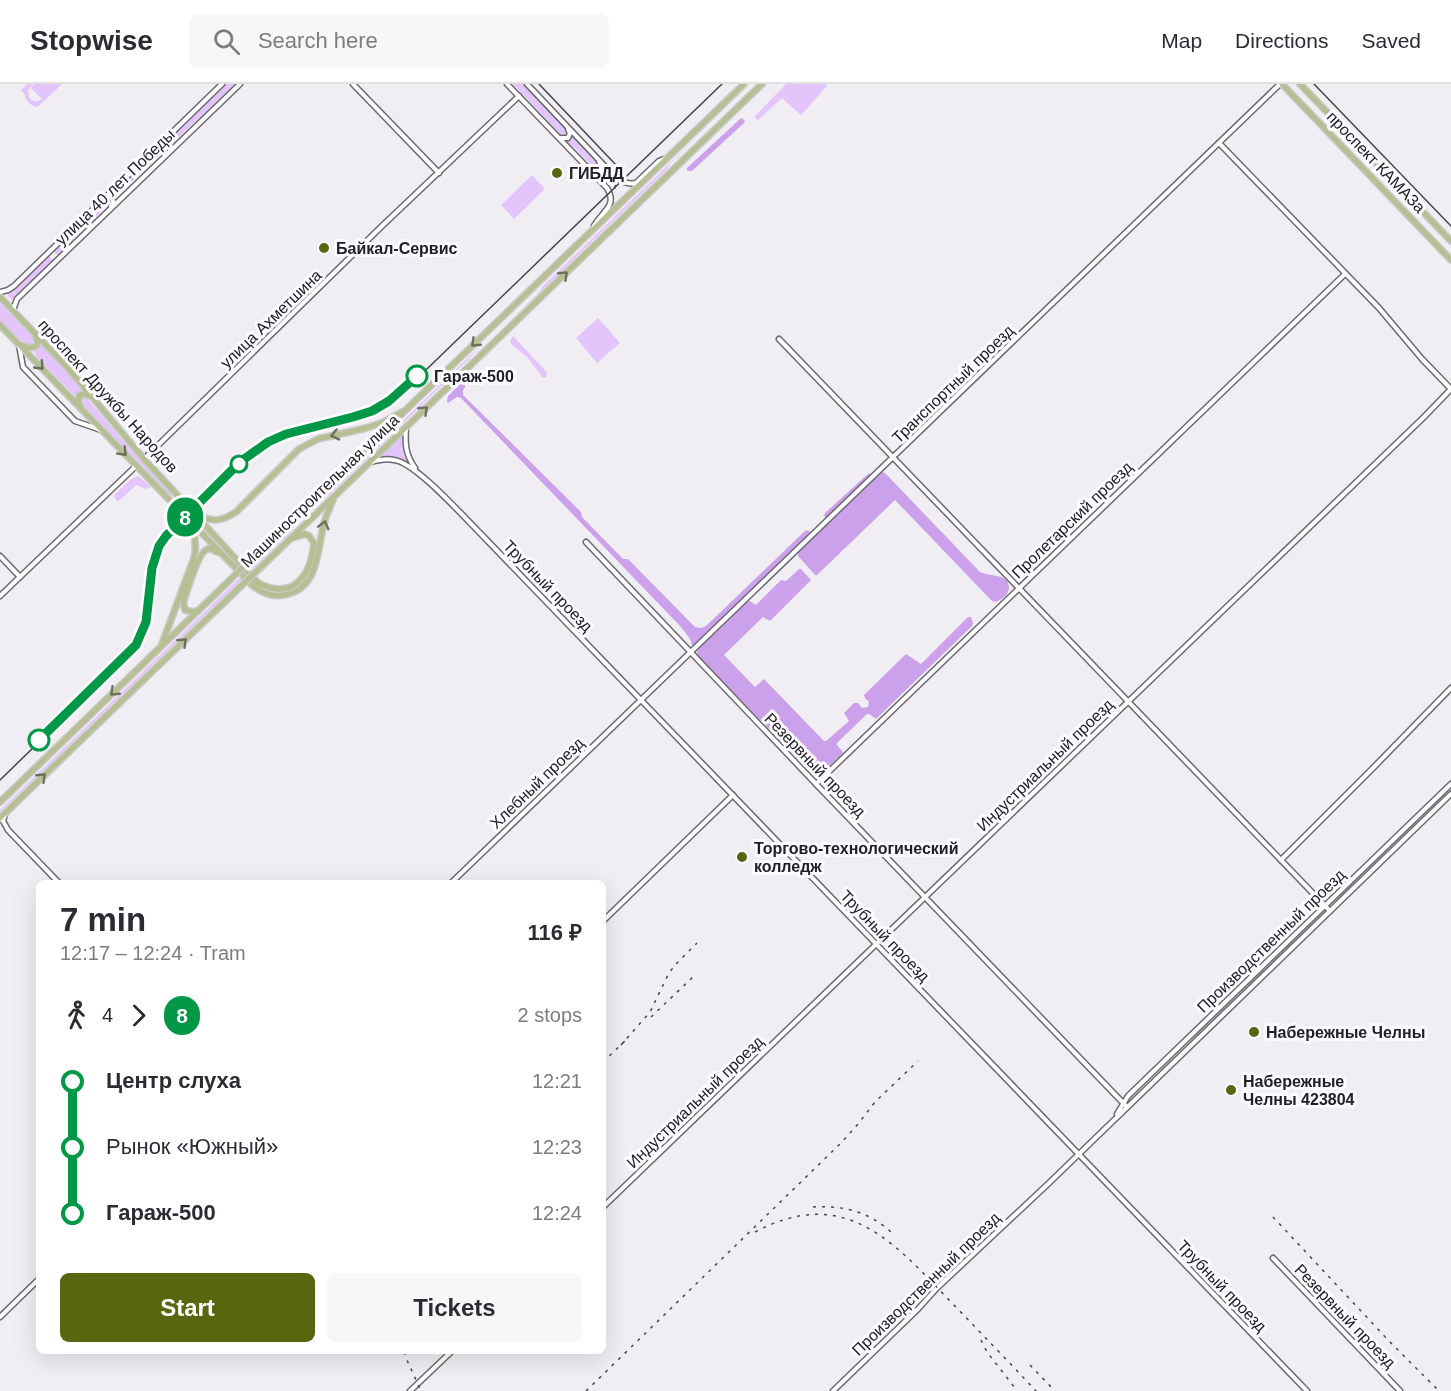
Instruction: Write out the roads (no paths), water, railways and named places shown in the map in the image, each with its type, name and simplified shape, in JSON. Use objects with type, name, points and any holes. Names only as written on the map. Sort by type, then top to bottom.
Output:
[{"type":"main road","name":"Машиностроительная улица","points":[[0,802],[744,84]]},
{"type":"main road","name":"Машиностроительная улица","points":[[0,818],[762,84]]},
{"type":"main road","name":"проспект КАМАЗа","points":[[1281,84],[1451,260]]},
{"type":"main road","name":"проспект КАМАЗа","points":[[1300,84],[1451,241]]},
{"type":"main road","points":[[718,109],[714,123],[726,119]]},
{"type":"main road","points":[[690,136],[705,132],[700,144]]},
{"type":"main road","points":[[1357,162],[1369,169],[1373,168],[1367,154]]},
{"type":"main road","name":"проспект Дружбы Народов","points":[[0,297],[67,367],[144,459],[258,583],[278,590],[296,585],[303,578],[310,564],[314,543],[305,534],[291,538]]},
{"type":"main road","points":[[515,305],[513,316],[524,313]]},
{"type":"main road","name":"проспект Дружбы Народов","points":[[0,325],[222,555],[253,586],[268,595],[280,596],[300,590],[312,575],[323,525],[337,494]]},
{"type":"main road","points":[[489,330],[501,327],[502,331],[497,339]]},
{"type":"main road","points":[[19,344],[34,348],[38,340],[34,333]]},
{"type":"main road","points":[[80,408],[78,400],[80,395],[84,393],[92,397]]},
{"type":"main road","points":[[196,514],[214,521],[226,519],[236,512],[299,449],[318,439],[384,422],[409,408]]},
{"type":"main road","points":[[167,497],[174,497],[174,491]]},
{"type":"main road","points":[[313,500],[323,500],[321,508]]},
{"type":"main road","points":[[161,647],[196,547],[196,538],[183,513]]},
{"type":"main road","points":[[198,610],[193,612],[185,610],[184,605],[199,559],[206,549],[222,555]]},
{"type":"street","name":"улица 40 лет Победы","points":[[0,292],[14,286],[222,84]]},
{"type":"street","name":"улица 40 лет Победы","points":[[13,311],[16,299],[240,84]]},
{"type":"street","points":[[353,84],[439,173]]},
{"type":"street","points":[[507,84],[607,188],[610,195],[609,206],[591,232]]},
{"type":"street","points":[[527,84],[617,178],[629,184],[636,183],[659,161],[670,156]]},
{"type":"street","name":"Транспортный проезд","points":[[641,700],[1281,84]]},
{"type":"street","name":"улица Ахметшина","points":[[144,459],[519,96]]},
{"type":"street","points":[[558,136],[568,138],[570,134],[567,127]]},
{"type":"street","points":[[1219,143],[1379,308],[1451,389]]},
{"type":"street","points":[[589,169],[599,170],[601,166],[599,160]]},
{"type":"street","points":[[105,198],[112,198],[111,207]]},
{"type":"street","points":[[54,247],[52,258],[62,256]]},
{"type":"street","name":"Пролетарский проезд","points":[[816,784],[1345,274]]},
{"type":"street","points":[[779,339],[1330,911]]},
{"type":"street","points":[[19,344],[23,368],[75,421],[102,430]]},
{"type":"street","name":"Индустриальный проезд","points":[[606,1203],[1451,389]]},
{"type":"street","points":[[406,427],[405,444],[408,457],[419,473]]},
{"type":"street","points":[[370,462],[394,459],[407,464],[419,473]]},
{"type":"street","points":[[0,596],[136,466]]},
{"type":"street","name":"Трубный проезд","points":[[419,473],[480,533],[1306,1391]]},
{"type":"street","name":"Резервный проезд","points":[[586,542],[1126,1105]]},
{"type":"street","points":[[0,556],[20,577]]},
{"type":"street","points":[[1281,860],[1451,688]]},
{"type":"street","name":"Хлебный проезд","points":[[454,880],[641,700]]},
{"type":"street","name":"Производственный проезд","points":[[1126,1105],[1128,1096],[1451,784]]},
{"type":"street","name":"Производственный проезд","points":[[833,1391],[1126,1105],[1451,794]]},
{"type":"street","points":[[606,918],[733,795]]},
{"type":"street","points":[[6,812],[3,821],[8,830],[56,880]]},
{"type":"street","points":[[0,827],[8,830]]},
{"type":"street","points":[[1189,1037],[1194,1042]]},
{"type":"street","name":"Резервный проезд","points":[[1273,1258],[1400,1391]]},
{"type":"street","points":[[0,1317],[36,1282]]},
{"type":"street","points":[[410,1391],[449,1354]]},
{"type":"tram line","points":[[539,84],[616,165],[618,171],[615,188]]},
{"type":"tram line","points":[[0,780],[137,647],[148,623],[154,568],[162,547],[178,526],[227,477],[250,456],[278,439],[364,416],[382,408],[400,395],[722,84]]},
{"type":"tram line","points":[[1314,84],[1451,226]]},
{"type":"tram line","name":"8","points":[[39,740],[136,645],[146,622],[150,578],[159,546],[166,536],[240,462],[268,442],[286,434],[372,411],[389,401],[417,376]]},
{"type":"railway","points":[[621,1045],[650,1012],[674,966],[697,943]]},
{"type":"railway","points":[[651,1017],[694,976]]},
{"type":"railway","points":[[606,1059],[627,1039]]},
{"type":"railway","points":[[586,1391],[842,1142],[875,1102],[918,1061]]},
{"type":"railway","points":[[813,1207],[835,1207],[856,1211],[875,1220],[892,1233]]},
{"type":"railway","points":[[755,1232],[787,1219],[815,1214],[841,1217],[864,1226],[908,1258],[1036,1391]]},
{"type":"railway","points":[[1273,1217],[1439,1391]]},
{"type":"railway","points":[[981,1340],[987,1352],[1015,1388]]},
{"type":"railway","points":[[405,1354],[421,1391]]},
{"type":"railway","points":[[1030,1365],[1055,1391]]},
{"type":"place","name":"ГИБДД","points":[[557,173]]},
{"type":"place","name":"Байкал-Сервис","points":[[324,248]]},
{"type":"place","name":"Гараж-500","points":[[417,376]]},
{"type":"place","name":"Торгово-технологический колледж","points":[[742,857]]},
{"type":"place","name":"Набережные Челны","points":[[1254,1032]]},
{"type":"place","name":"Набережные Челны 423804","points":[[1231,1090]]}]
